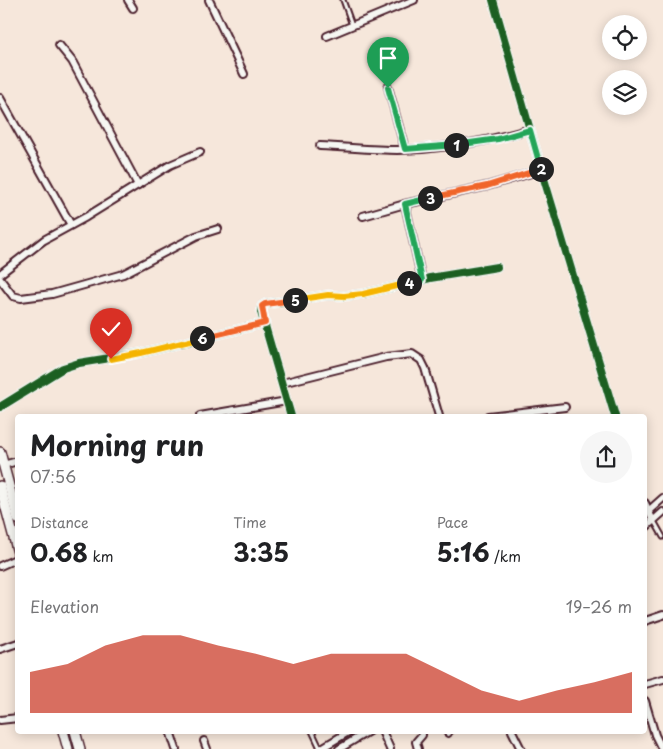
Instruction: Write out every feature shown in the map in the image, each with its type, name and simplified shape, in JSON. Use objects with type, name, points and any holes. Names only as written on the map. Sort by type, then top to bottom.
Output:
[{"type":"street","points":[[128,0],[133,8]]},
{"type":"street","points":[[209,0],[244,74]]},
{"type":"street","points":[[328,36],[414,0]]},
{"type":"street","points":[[493,0],[541,170],[614,414]]},
{"type":"street","points":[[59,45],[72,61],[138,185]]},
{"type":"street","points":[[388,88],[405,149]]},
{"type":"street","points":[[0,98],[71,225]]},
{"type":"street","points":[[320,146],[405,149],[498,139],[530,130]]},
{"type":"street","points":[[0,274],[44,240],[170,165],[200,152]]},
{"type":"street","points":[[363,216],[405,204],[487,186],[541,170]]},
{"type":"street","points":[[405,204],[422,280]]},
{"type":"street","points":[[0,279],[13,296],[21,298],[52,294],[123,274],[196,236],[218,229]]},
{"type":"street","points":[[290,414],[261,312],[262,306],[328,295],[363,294],[422,280],[497,266]]},
{"type":"street","points":[[0,407],[63,368],[79,363],[141,353],[265,323]]},
{"type":"street","points":[[282,382],[386,357],[412,354],[421,360],[425,368],[438,414]]},
{"type":"street","points":[[212,414],[287,401]]},
{"type":"street","points":[[503,414],[565,406]]},
{"type":"street","points":[[0,452],[15,535]]},
{"type":"street","points":[[3,465],[15,462]]},
{"type":"street","points":[[0,486],[15,516]]},
{"type":"street","points":[[647,512],[663,498]]},
{"type":"street","points":[[647,526],[663,512]]},
{"type":"street","points":[[647,514],[653,521]]},
{"type":"street","points":[[0,566],[15,559]]},
{"type":"street","points":[[647,620],[663,615]]},
{"type":"street","points":[[0,649],[15,644]]},
{"type":"street","points":[[647,683],[663,679]]},
{"type":"street","points":[[647,707],[655,735],[662,749]]},
{"type":"street","points":[[0,720],[15,718]]},
{"type":"street","points":[[65,734],[68,749]]},
{"type":"street","points":[[76,734],[80,749]]},
{"type":"street","points":[[171,734],[176,749]]},
{"type":"street","points":[[320,749],[345,734]]},
{"type":"street","points":[[339,749],[364,734]]},
{"type":"street","points":[[383,734],[390,749]]},
{"type":"street","points":[[418,749],[416,742],[422,734]]},
{"type":"street","points":[[514,734],[521,749]]},
{"type":"street","points":[[204,741],[207,749]]},
{"type":"lane","points":[[343,0],[352,26]]},
{"type":"lane","points":[[653,521],[663,536]]},
{"type":"lane","points":[[313,734],[320,749]]},
{"type":"cycle path","points":[[493,0],[614,414]]},
{"type":"cycle path","points":[[290,414],[261,312],[262,306],[328,295],[363,294],[430,278],[497,267]]},
{"type":"cycle path","points":[[0,407],[63,368],[79,363],[141,353],[265,323]]},
{"type":"route","points":[[111,359],[265,323],[261,312],[262,306],[265,304],[328,295],[363,294],[422,280],[405,204],[487,186],[541,170],[530,130],[498,139],[405,149],[388,88]]}]
